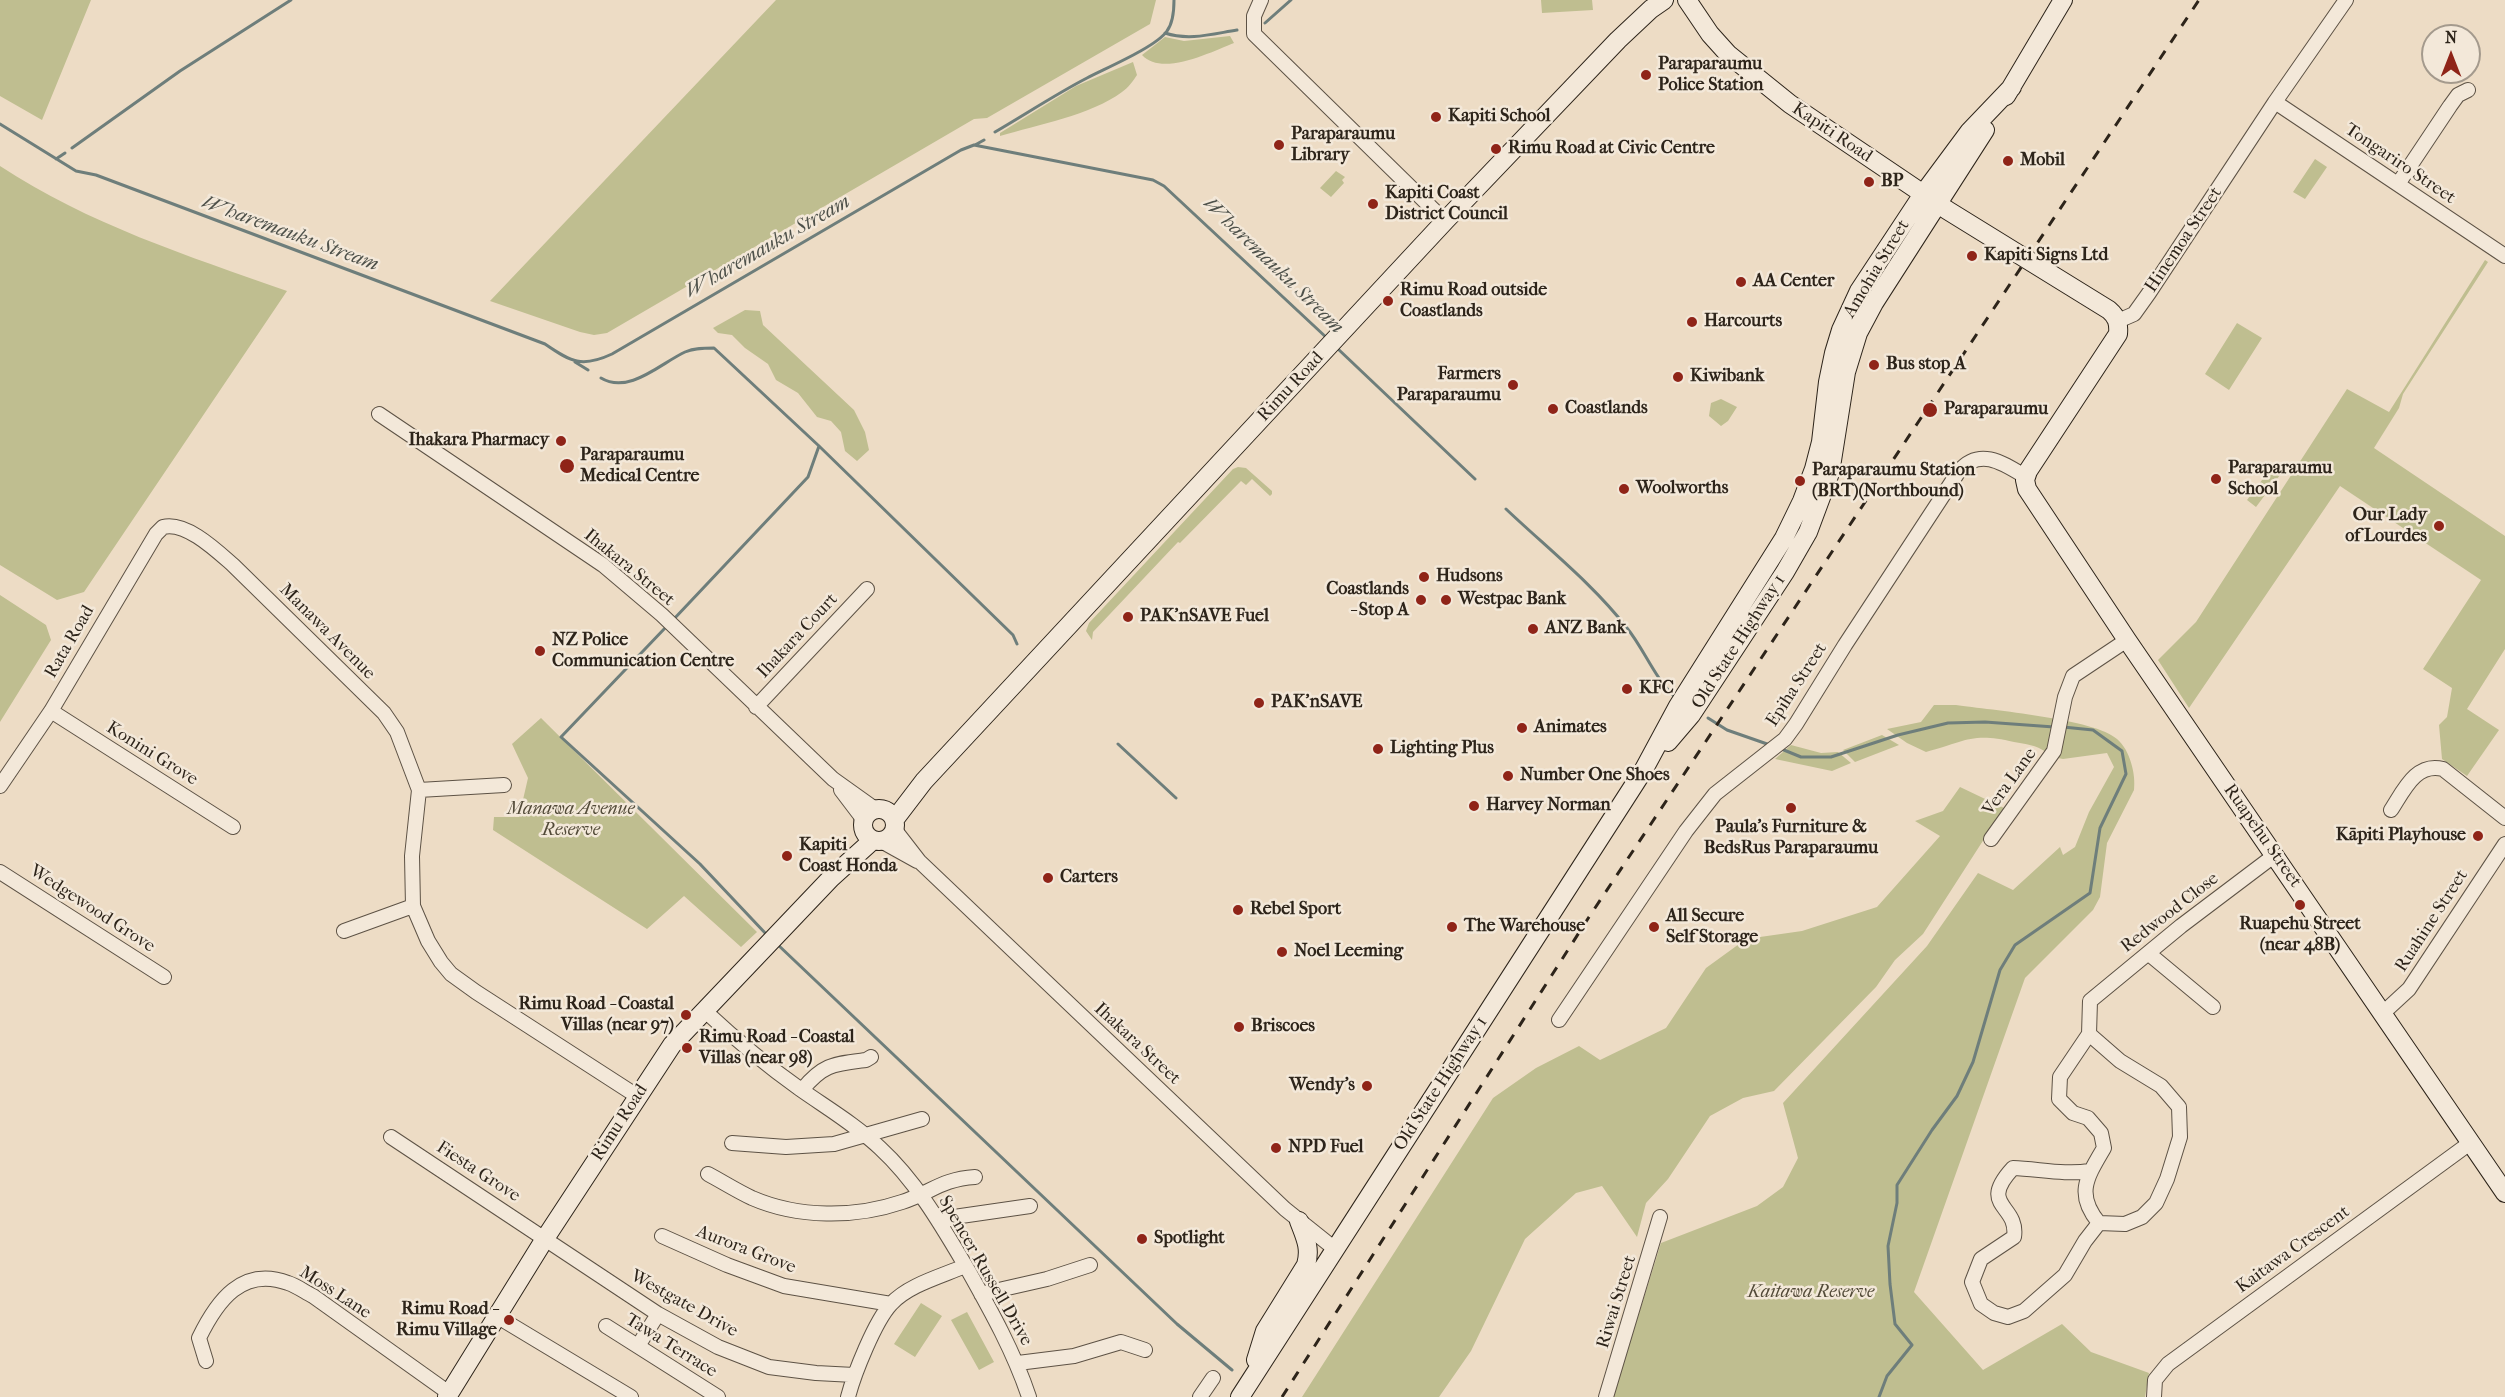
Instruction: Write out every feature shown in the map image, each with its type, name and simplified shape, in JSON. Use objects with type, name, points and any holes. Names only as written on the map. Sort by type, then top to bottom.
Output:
[{"type":"main road","name":"Rimu Road","points":[[448,1395],[546,1237],[672,1045],[879,825],[924,781],[1445,221],[1618,40],[1650,9],[1664,0]]},
{"type":"main road","name":"Kapiti Road","points":[[1687,0],[1710,34],[1738,62],[1790,104],[1930,199],[2109,310],[2118,321]]},
{"type":"main road","name":"Amohia Street","points":[[1820,503],[1831,467],[1846,372],[1855,341],[1930,199],[1969,132],[2012,87],[2063,0]]},
{"type":"main road","name":"Amohia Street","points":[[1759,578],[1789,529],[1814,468],[1826,412],[1831,368],[1847,315],[1875,265],[1930,199]]},
{"type":"main road","points":[[2025,477],[2118,334],[2118,321]]},
{"type":"main road","name":"Ruapehu Street","points":[[2025,477],[2029,494],[2505,1193]]},
{"type":"main road","name":"Old State Highway 1","points":[[1245,1389],[1643,771],[1687,705],[1794,558],[1820,503]]},
{"type":"main road","name":"Old State Highway 1","points":[[1687,705],[1759,578]]},
{"type":"main road","points":[[1245,1389],[1265,1331],[1306,1265],[1309,1247],[1299,1221]]},
{"type":"street","points":[[1261,0],[1254,16],[1254,34],[1445,221]]},
{"type":"street","name":"Hinemoa Street","points":[[2118,321],[2134,314],[2139,307],[2275,102],[2346,0]]},
{"type":"street","points":[[2398,184],[2450,105],[2468,90]]},
{"type":"street","name":"Tongariro Street","points":[[2275,102],[2505,256]]},
{"type":"street","name":"Ihakara Street","points":[[379,414],[603,565],[662,615],[879,825],[1299,1221],[1335,1249]]},
{"type":"street","name":"Epiha Street","points":[[1559,1020],[1715,794],[1785,739],[1965,464],[1985,458],[2025,477]]},
{"type":"street","name":"Rata Road","points":[[0,786],[51,711],[156,534],[163,527],[177,525]]},
{"type":"street","name":"Manawa Avenue","points":[[177,525],[208,543],[233,565],[384,713],[397,732],[419,790],[412,856],[413,906],[428,941],[451,974],[638,1096]]},
{"type":"street","name":"Ihakara Court","points":[[756,707],[867,589]]},
{"type":"street","name":"Vera Lane","points":[[1991,839],[2056,745],[2065,697],[2073,676],[2127,640]]},
{"type":"street","name":"Konini Grove","points":[[51,711],[233,826]]},
{"type":"street","points":[[2391,810],[2417,771],[2434,767],[2443,769],[2505,818]]},
{"type":"street","points":[[419,790],[504,784]]},
{"type":"street","name":"Ruahine Street","points":[[2383,1013],[2409,989],[2505,844]]},
{"type":"street","name":"Redwood Close","points":[[2089,1034],[2090,1001],[2275,855]]},
{"type":"street","name":"Wedgewood Grove","points":[[0,872],[164,977]]},
{"type":"street","points":[[344,931],[413,906]]},
{"type":"street","points":[[2148,953],[2213,1007]]},
{"type":"street","name":"Spencer Russell Drive","points":[[705,1011],[747,1050],[830,1108],[882,1150],[919,1194],[940,1223],[981,1294],[1018,1363],[1029,1397]]},
{"type":"street","points":[[2089,1034],[2120,1061],[2161,1086],[2179,1107],[2180,1137],[2167,1179],[2156,1203],[2142,1217],[2125,1224],[2099,1223],[2085,1201],[2085,1188],[2090,1172],[2104,1148],[2101,1133],[2088,1118],[2073,1113],[2059,1099],[2060,1077],[2089,1034]]},
{"type":"street","points":[[802,1090],[813,1076],[828,1066],[870,1058]]},
{"type":"street","points":[[732,1143],[786,1147],[834,1144],[922,1119]]},
{"type":"street","name":"Fiesta Grove","points":[[391,1137],[546,1237]]},
{"type":"street","name":"Kaitawa Crescent","points":[[2154,1397],[2155,1380],[2168,1364],[2470,1143]]},
{"type":"street","points":[[2090,1172],[2064,1173],[2013,1168],[2000,1182],[1998,1194],[2002,1206],[2011,1218],[2015,1230],[2014,1237],[1981,1259],[1972,1282],[1981,1304],[1994,1313],[2008,1317],[2024,1311],[2065,1275],[2099,1223]]},
{"type":"street","points":[[708,1174],[753,1198],[787,1209],[847,1213],[873,1210],[905,1201],[952,1179],[975,1177]]},
{"type":"street","points":[[940,1223],[954,1217],[1030,1206]]},
{"type":"street","name":"Riwai Street","points":[[1606,1397],[1660,1217]]},
{"type":"street","name":"Aurora Grove","points":[[662,1236],[727,1265],[784,1286],[876,1299],[891,1304]]},
{"type":"street","name":"Westgate Drive","points":[[546,1237],[558,1249],[658,1314],[718,1347],[769,1367],[854,1375]]},
{"type":"street","points":[[981,1294],[1047,1279],[1090,1265]]},
{"type":"street","points":[[848,1397],[854,1375],[891,1304],[904,1294],[965,1266]]},
{"type":"street","name":"Moss Lane","points":[[206,1361],[199,1338],[220,1302],[239,1286],[251,1280],[267,1278],[289,1283],[313,1296],[448,1395]]},
{"type":"street","points":[[638,1347],[658,1314]]},
{"type":"street","points":[[498,1317],[631,1397]]},
{"type":"street","name":"Tawa Terrace","points":[[606,1326],[718,1397]]},
{"type":"street","points":[[1018,1363],[1074,1356],[1121,1342],[1145,1350]]},
{"type":"street","points":[[1200,1397],[1213,1378]]},
{"type":"green space","points":[[0,0],[91,0],[42,120],[0,96]]},
{"type":"green space","points":[[776,0],[1156,0],[1150,24],[987,118],[974,119],[607,333],[594,335],[580,332],[490,301]]},
{"type":"green space","points":[[1541,0],[1592,0],[1593,10],[1542,13]]},
{"type":"green space","points":[[1230,36],[1234,43],[1187,61],[1162,64],[1142,55],[1165,37],[1184,41]]},
{"type":"green space","points":[[1133,62],[1137,75],[1122,92],[1109,100],[1080,113],[1000,136],[1000,133],[1076,86]]},
{"type":"green space","points":[[2315,159],[2327,167],[2305,199],[2293,192]]},
{"type":"green space","points":[[0,166],[34,187],[103,222],[287,291],[84,592],[57,600],[0,565]]},
{"type":"green space","points":[[1336,171],[1345,177],[1342,180],[1344,183],[1331,197],[1320,188]]},
{"type":"green space","points":[[2485,260],[2488,262],[2403,394],[2399,408],[2374,448],[2505,536],[2505,649],[2467,709],[2499,730],[2467,776],[2442,759],[2439,725],[2447,717],[2452,688],[2423,669],[2481,580],[2340,486],[2189,708],[2158,660],[2196,622],[2347,389],[2389,412]]},
{"type":"green space","points":[[745,310],[760,311],[763,325],[854,410],[865,432],[869,450],[857,461],[845,451],[841,432],[831,421],[817,417],[798,393],[776,380],[768,364],[745,348],[732,335],[718,333],[713,328]]},
{"type":"green space","points":[[2237,323],[2262,338],[2229,390],[2205,374]]},
{"type":"green space","points":[[1721,399],[1737,407],[1728,421],[1721,426],[1709,416],[1711,403]]},
{"type":"green space","points":[[2274,464],[2283,471],[2256,507],[2247,500]]},
{"type":"green space","points":[[1246,468],[1272,491],[1272,494],[1270,496],[1252,479],[1246,485],[1241,481],[1180,543],[1178,542],[1093,632],[1092,640],[1086,631],[1089,623],[1233,469]]},
{"type":"green space","points":[[0,595],[46,625],[51,640],[0,722]]},
{"type":"green space","name":"Kaitawa Reserve","points":[[1934,705],[1956,705],[2041,716],[2105,732],[2117,739],[2125,749],[2133,770],[2134,790],[2107,843],[2100,897],[2093,910],[2025,978],[1914,1292],[1983,1370],[2062,1324],[2091,1352],[2149,1373],[2145,1397],[1613,1397],[1661,1243],[1757,1206],[1783,1187],[1798,1158],[1783,1103],[1927,946],[1978,873],[2013,890],[2060,847],[2063,855],[2075,847],[2089,812],[2114,767],[2107,753],[2063,759],[2058,758],[2062,746],[2050,744],[2046,752],[2031,745],[1988,738],[1969,740],[1926,752],[1907,743],[1887,729],[1921,722]]},
{"type":"green space","name":"Manawa Avenue Reserve","points":[[541,718],[757,932],[741,947],[684,896],[647,929],[493,830],[494,817],[519,817],[528,778],[512,744]]},
{"type":"green space","points":[[1882,735],[1899,745],[1855,762],[1843,750]]},
{"type":"green space","points":[[1791,745],[1821,753],[1838,752],[1851,763],[1832,771],[1775,759]]},
{"type":"green space","points":[[1960,787],[2004,808],[1923,934],[1895,960],[1876,987],[1774,1091],[1743,1098],[1710,1116],[1668,1179],[1646,1203],[1637,1237],[1602,1186],[1576,1193],[1525,1239],[1471,1351],[1439,1397],[1302,1397],[1493,1098],[1536,1068],[1579,1046],[1600,1060],[1666,1028],[1706,968],[1746,939],[1802,931],[1877,907],[1940,836],[1915,821],[1943,811]]},
{"type":"green space","points":[[921,1303],[942,1316],[915,1357],[894,1344]]},
{"type":"green space","points":[[967,1312],[994,1362],[979,1370],[951,1320]]},
{"type":"waterway","points":[[72,148],[180,71],[291,0]]},
{"type":"waterway","points":[[995,132],[1075,84],[1153,44],[1169,28],[1173,16],[1174,0]]},
{"type":"waterway","points":[[1265,23],[1291,0]]},
{"type":"waterway","points":[[1165,33],[1192,37],[1237,30]]},
{"type":"waterway","name":"Wharemauku Stream","points":[[0,124],[76,171],[96,175],[545,344],[577,361],[593,361],[612,354],[961,150],[974,145],[1153,180],[1164,186],[1328,339]]},
{"type":"waterway","name":"Wharemauku Stream","points":[[975,145],[984,140]]},
{"type":"waterway","points":[[56,159],[65,153]]},
{"type":"waterway","points":[[601,378],[623,383],[644,376],[685,352],[714,348],[819,446],[1013,635],[1017,644]]},
{"type":"waterway","name":"Wharemauku Stream","points":[[1337,348],[1475,479]]},
{"type":"waterway","points":[[575,362],[588,370]]},
{"type":"waterway","points":[[673,620],[808,477],[819,446]]},
{"type":"waterway","name":"Wharemauku Stream","points":[[1506,509],[1614,612],[1674,696]]},
{"type":"waterway","points":[[666,627],[561,737],[700,864],[767,935]]},
{"type":"waterway","name":"Wharemauku Stream","points":[[1708,718],[1727,730],[1770,745]]},
{"type":"waterway","name":"Wharemauku Stream","points":[[1779,748],[1801,757],[1831,757],[1898,735],[1948,723],[1985,722],[2054,727]]},
{"type":"waterway","name":"Wharemauku Stream","points":[[1879,1397],[1887,1376],[1912,1345],[1895,1324],[1890,1284],[1888,1246],[1897,1203],[1897,1185],[1957,1096],[1973,1062],[2000,970],[2015,945],[2090,893],[2100,828],[2126,774],[2122,751],[2093,730],[2063,727]]},
{"type":"waterway","points":[[1118,744],[1176,798]]},
{"type":"waterway","points":[[776,943],[1177,1324],[1232,1370]]},
{"type":"railway","points":[[1282,1397],[1589,917],[2199,0]]},
{"type":"place","name":"Paraparaumu Police Station","points":[[1646,75]]},
{"type":"place","name":"Kapiti School","points":[[1436,117]]},
{"type":"place","name":"Paraparaumu Library","points":[[1279,145]]},
{"type":"place","name":"Rimu Road at Civic Centre","points":[[1496,149]]},
{"type":"place","name":"Mobil","points":[[2008,161]]},
{"type":"place","name":"BP","points":[[1869,182]]},
{"type":"place","name":"Kapiti Coast District Council","points":[[1373,204]]},
{"type":"place","name":"Kapiti Signs Ltd","points":[[1972,256]]},
{"type":"place","name":"AA Center","points":[[1741,282]]},
{"type":"place","name":"Rimu Road outside Coastlands","points":[[1388,301]]},
{"type":"place","name":"Harcourts","points":[[1692,322]]},
{"type":"place","name":"Bus stop A","points":[[1874,365]]},
{"type":"place","name":"Kiwibank","points":[[1678,377]]},
{"type":"place","name":"Farmers Paraparaumu","points":[[1513,385]]},
{"type":"place","name":"Coastlands","points":[[1553,409]]},
{"type":"place","name":"Paraparaumu","points":[[1930,410]]},
{"type":"place","name":"Ihakara Pharmacy","points":[[561,441]]},
{"type":"place","name":"Paraparaumu Medical Centre","points":[[567,466]]},
{"type":"place","name":"Paraparaumu School","points":[[2216,479]]},
{"type":"place","name":"Paraparaumu Station (BRT)(Northbound)","points":[[1800,481]]},
{"type":"place","name":"Woolworths","points":[[1624,489]]},
{"type":"place","name":"Our Lady of Lourdes","points":[[2439,526]]},
{"type":"place","name":"Hudsons","points":[[1424,577]]},
{"type":"place","name":"Coastlands - Stop A","points":[[1421,600]]},
{"type":"place","name":"Westpac Bank","points":[[1446,600]]},
{"type":"place","name":"PAK'nSAVE Fuel","points":[[1128,617]]},
{"type":"place","name":"ANZ Bank","points":[[1533,629]]},
{"type":"place","name":"NZ Police Communication Centre","points":[[540,651]]},
{"type":"place","name":"KFC","points":[[1627,689]]},
{"type":"place","name":"PAK'nSAVE","points":[[1259,703]]},
{"type":"place","name":"Animates","points":[[1522,728]]},
{"type":"place","name":"Lighting Plus","points":[[1378,749]]},
{"type":"place","name":"Number One Shoes","points":[[1508,776]]},
{"type":"place","name":"Harvey Norman","points":[[1474,806]]},
{"type":"place","name":"Paula's Furniture & BedsRus Paraparaumu","points":[[1791,808]]},
{"type":"place","name":"Kāpiti Playhouse","points":[[2478,836]]},
{"type":"place","name":"Kapiti Coast Honda","points":[[787,856]]},
{"type":"place","name":"Carters","points":[[1048,878]]},
{"type":"place","name":"Ruapehu Street (near 48B)","points":[[2300,905]]},
{"type":"place","name":"Rebel Sport","points":[[1238,910]]},
{"type":"place","name":"The Warehouse","points":[[1452,927]]},
{"type":"place","name":"All Secure Self Storage","points":[[1654,927]]},
{"type":"place","name":"Noel Leeming","points":[[1282,952]]},
{"type":"place","name":"Rimu Road - Coastal Villas (near 97)","points":[[686,1015]]},
{"type":"place","name":"Briscoes","points":[[1239,1027]]},
{"type":"place","name":"Rimu Road - Coastal Villas (near 98)","points":[[687,1048]]},
{"type":"place","name":"Wendy's","points":[[1367,1086]]},
{"type":"place","name":"NPD Fuel","points":[[1276,1148]]},
{"type":"place","name":"Spotlight","points":[[1142,1239]]},
{"type":"place","name":"Rimu Road - Rimu Village","points":[[509,1320]]}]
